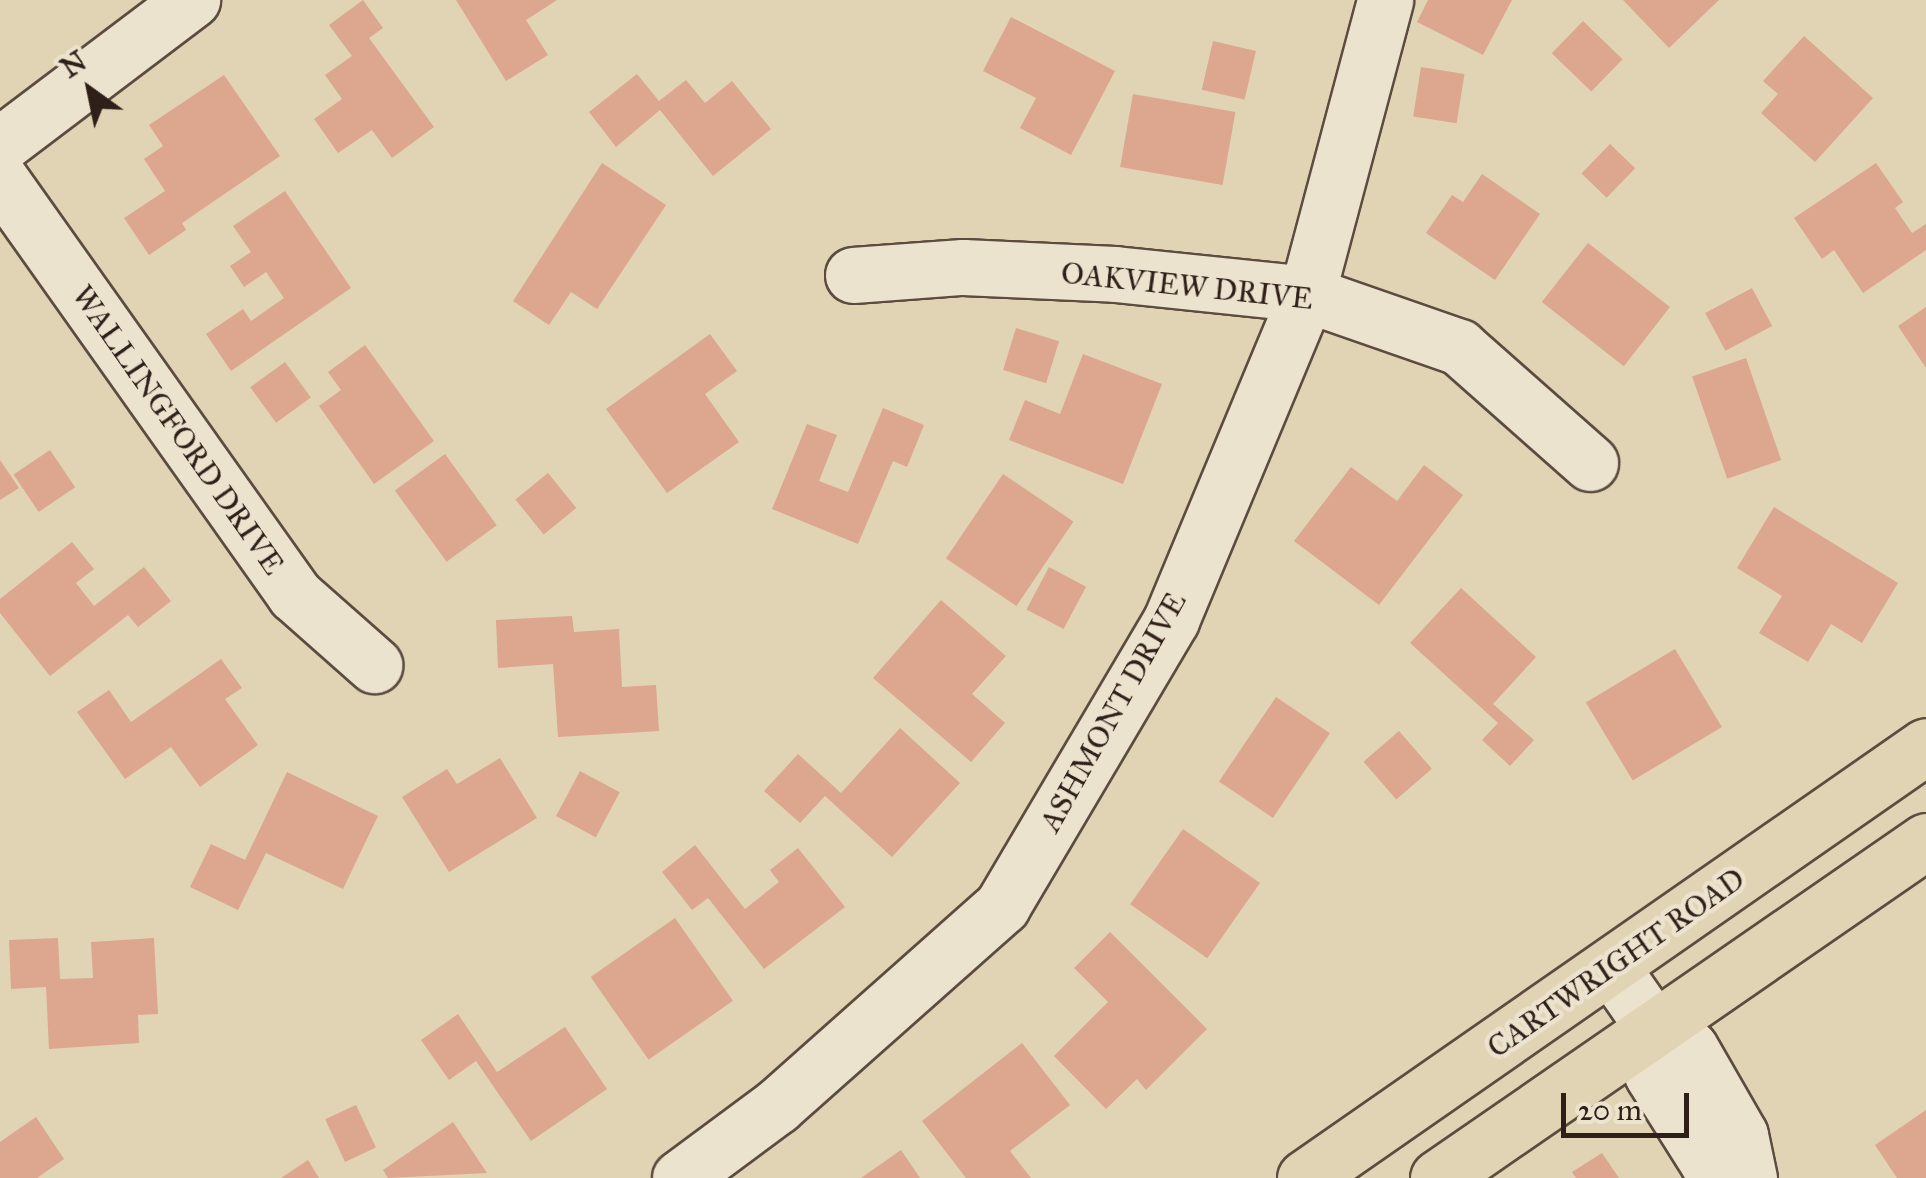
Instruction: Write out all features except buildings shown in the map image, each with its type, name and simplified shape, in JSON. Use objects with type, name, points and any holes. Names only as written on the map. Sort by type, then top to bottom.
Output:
[{"type":"main road","name":"CARTWRIGHT ROAD","points":[[1305,1178],[1926,746]]},
{"type":"main road","points":[[1438,1178],[1926,841]]},
{"type":"street","points":[[0,145],[192,0]]},
{"type":"street","name":"ASHMONT DRIVE","points":[[680,1178],[777,1106],[1002,906],[1170,620],[1307,294],[1385,0]]},
{"type":"street","name":"WALLINGFORD DRIVE","points":[[0,179],[295,595],[374,665]]},
{"type":"street","name":"OAKVIEW DRIVE","points":[[853,276],[963,267],[1039,270],[1307,294],[1459,347],[1590,464]]},
{"type":"street","points":[[1612,968],[1656,1031],[1690,1048],[1740,1136],[1747,1175]]}]
